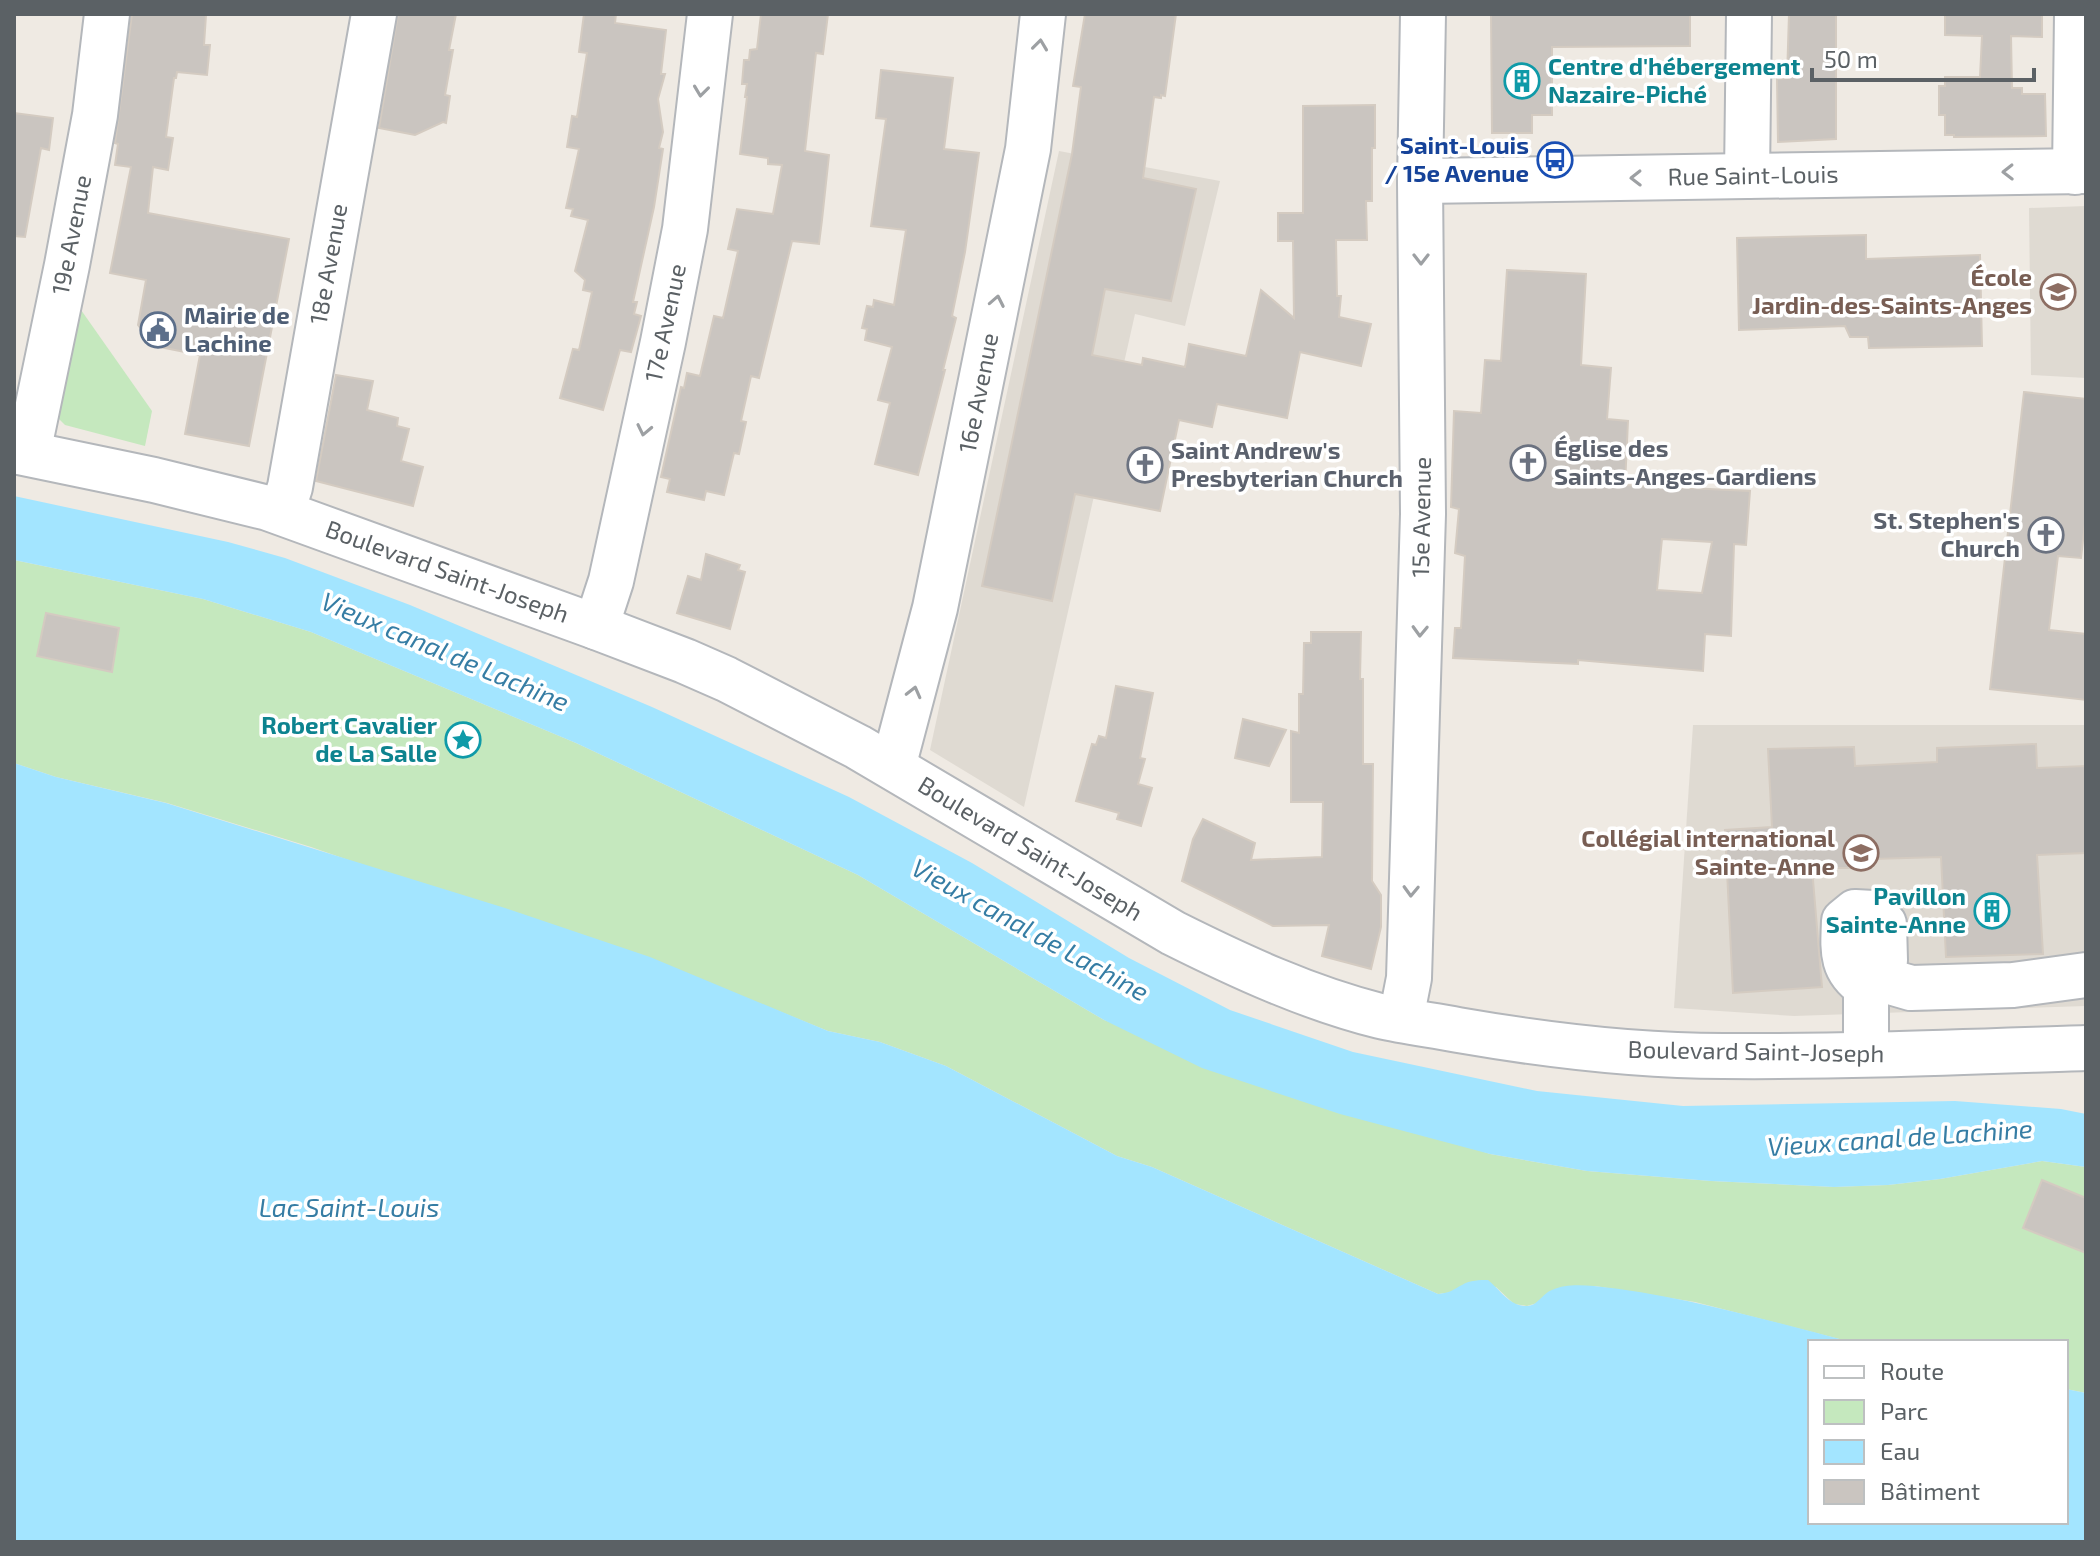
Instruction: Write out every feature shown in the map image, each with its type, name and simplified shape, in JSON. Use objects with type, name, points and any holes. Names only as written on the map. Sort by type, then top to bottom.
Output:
[{"type":"street","name":"19e Avenue","points":[[21,452],[67,265],[95,115],[107,14]]},
{"type":"street","name":"18e Avenue","points":[[282,512],[290,487],[374,14]]},
{"type":"street","name":"17e Avenue","points":[[596,627],[611,581],[685,229],[710,14]]},
{"type":"street","name":"16e Avenue","points":[[893,767],[935,608],[1025,164],[1043,14]]},
{"type":"street","name":"15e Avenue","points":[[1401,1019],[1409,978],[1423,514],[1420,181],[1423,14]]},
{"type":"street","points":[[1747,176],[1749,14]]},
{"type":"street","points":[[2077,14],[2081,171]]},
{"type":"street","name":"Rue Saint-Louis","points":[[1420,181],[2081,171]]},
{"type":"street","name":"Boulevard Saint-Joseph","points":[[21,452],[154,480],[282,512],[596,627],[726,679],[858,747],[1173,933],[1223,958],[1308,993],[1383,1017],[1500,1037],[1657,1053],[1722,1056],[2086,1048]]},
{"type":"street","points":[[1866,1054],[1873,982],[1911,988],[2013,985],[2086,975]]},
{"type":"shaded area","points":[[1059,151],[1220,181],[1185,326],[1135,314],[1024,807],[930,750]]},
{"type":"shaded area","name":"École Jardin-des-Saints-Anges","points":[[2086,206],[2086,378],[2031,375],[2029,208]]},
{"type":"shaded area","points":[[1693,725],[2086,725],[2086,1006],[1794,1016],[1674,1008]]},
{"type":"green space","points":[[74,300],[152,411],[145,446],[65,425],[58,418],[56,404]]},
{"type":"green space","points":[[14,560],[203,599],[311,632],[576,743],[858,875],[1104,1020],[1490,1154],[1587,1171],[1834,1187],[1940,1179],[2042,1161],[2086,1167],[2086,1393],[2068,1389],[2068,1340],[1843,1340],[1695,1302],[1595,1286],[1527,1306],[1514,1304],[1496,1287],[1438,1294],[1152,1167],[1117,1156],[946,1066],[880,1042],[828,1031],[766,1006],[311,847],[167,803],[56,777],[14,763]]},
{"type":"water","name":"Vieux canal de Lachine","points":[[14,496],[228,542],[285,558],[410,605],[652,707],[849,797],[972,863],[1129,958],[1230,1010],[1353,1052],[1537,1091],[1683,1106],[1955,1101],[2061,1109],[2086,1114],[2086,1167],[2042,1161],[1888,1185],[1834,1187],[1711,1181],[1587,1171],[1490,1154],[1340,1114],[1202,1068],[1104,1020],[858,875],[576,743],[311,632],[203,599],[14,560]]},
{"type":"water","name":"Lac Saint-Louis","points":[[14,763],[56,777],[166,803],[505,908],[650,957],[828,1031],[880,1042],[946,1066],[1117,1156],[1152,1167],[1438,1294],[1468,1282],[1488,1280],[1512,1302],[1529,1306],[1557,1288],[1594,1286],[1691,1302],[1843,1340],[1808,1340],[1808,1524],[2068,1524],[2068,1389],[2086,1393],[2086,1542],[14,1542]]},
{"type":"building","points":[[132,14],[206,15],[204,45],[210,45],[207,75],[177,72],[174,78],[166,137],[173,138],[168,170],[153,167],[148,213],[289,239],[249,446],[185,434],[200,355],[155,346],[138,325],[146,280],[110,273],[131,167],[115,165],[118,144],[115,143]]},
{"type":"building","points":[[398,14],[456,14],[449,50],[453,50],[445,95],[450,96],[446,123],[415,135],[379,128]]},
{"type":"building","points":[[584,14],[616,14],[615,23],[666,30],[661,74],[665,74],[658,99],[663,132],[659,148],[663,149],[633,302],[637,302],[634,314],[641,316],[631,352],[620,350],[603,410],[560,398],[573,349],[579,350],[592,292],[583,290],[585,280],[575,271],[588,220],[571,216],[573,209],[566,208],[579,149],[567,147],[572,116],[577,117],[587,53],[579,52]]},
{"type":"building","points":[[761,14],[828,14],[823,54],[816,53],[805,151],[829,155],[822,220],[819,244],[792,241],[759,378],[751,376],[741,421],[746,422],[739,454],[734,453],[724,495],[706,491],[704,500],[667,492],[670,479],[661,477],[681,387],[684,388],[687,373],[700,376],[714,316],[723,318],[738,251],[728,249],[737,209],[773,214],[782,165],[768,164],[768,158],[740,154],[747,97],[747,84],[742,84],[744,60],[749,60],[750,50],[757,49]]},
{"type":"building","points":[[1085,14],[1176,14],[1165,96],[1154,97],[1143,178],[1196,189],[1171,301],[1105,289],[1092,355],[1142,365],[1143,358],[1185,367],[1189,344],[1246,356],[1261,290],[1294,318],[1293,241],[1278,241],[1278,213],[1303,213],[1303,106],[1375,105],[1372,201],[1366,201],[1367,240],[1336,240],[1337,296],[1341,296],[1339,317],[1371,324],[1361,366],[1300,352],[1287,418],[1217,404],[1212,427],[1179,420],[1160,511],[1075,494],[1052,601],[982,586],[1072,154],[1081,87],[1073,86]]},
{"type":"building","name":"Centre d'hébergement Nazaire-Piché","points":[[1491,14],[1690,14],[1690,46],[1552,47],[1552,115],[1532,115],[1532,133],[1492,133]]},
{"type":"building","points":[[1789,14],[1836,14],[1836,139],[1778,142],[1777,79],[1787,78]]},
{"type":"building","points":[[1945,14],[2042,14],[2042,37],[2011,36],[2012,88],[2022,88],[2022,94],[2045,94],[2046,136],[1945,135],[1945,115],[1939,115],[1939,86],[1945,86],[1945,77],[1980,77],[1982,36],[1945,35]]},
{"type":"building","points":[[881,70],[953,78],[944,149],[979,153],[952,316],[956,318],[918,475],[875,464],[890,403],[878,400],[892,347],[865,340],[867,329],[862,328],[867,306],[873,307],[874,300],[894,305],[906,230],[871,226],[886,119],[876,118]]},
{"type":"building","points":[[14,113],[53,118],[49,150],[41,148],[25,237],[14,236]]},
{"type":"building","points":[[1866,235],[1866,259],[1980,255],[1982,346],[1869,348],[1868,337],[1850,337],[1845,326],[1739,330],[1737,238]]},
{"type":"building","name":"Église des Saints-Anges-Gardiens","points":[[1507,270],[1586,274],[1581,365],[1611,368],[1607,419],[1628,421],[1625,485],[1750,491],[1746,545],[1734,544],[1731,636],[1705,634],[1703,671],[1578,660],[1578,664],[1453,658],[1455,628],[1461,628],[1465,556],[1455,553],[1459,509],[1451,507],[1454,411],[1481,413],[1485,360],[1501,361]],"holes":[[[1662,539],[1712,542],[1702,593],[1657,590]]]},
{"type":"building","points":[[336,375],[373,381],[367,410],[398,418],[397,426],[409,429],[401,461],[423,467],[413,506],[316,481]]},
{"type":"building","name":"St. Stephen's Church","points":[[2024,392],[2086,399],[2086,515],[2081,558],[2058,556],[2049,630],[2086,634],[2086,700],[1990,689]]},
{"type":"building","points":[[706,554],[740,565],[738,570],[745,572],[730,629],[677,613],[688,576],[701,580]]},
{"type":"building","points":[[46,613],[119,628],[112,672],[37,656]]},
{"type":"building","points":[[1311,632],[1361,632],[1363,764],[1373,764],[1372,881],[1381,895],[1381,927],[1371,969],[1322,956],[1329,925],[1273,926],[1182,881],[1193,839],[1203,819],[1255,843],[1251,860],[1322,857],[1323,802],[1291,802],[1291,731],[1299,733],[1304,643],[1311,643]]},
{"type":"building","points":[[1116,686],[1153,693],[1140,758],[1145,759],[1138,784],[1152,788],[1141,826],[1117,819],[1119,813],[1076,801],[1092,744],[1096,745],[1099,736],[1106,738]]},
{"type":"building","points":[[1243,719],[1286,730],[1269,766],[1235,758]]},
{"type":"building","name":"Pavillon Sainte-Anne","points":[[2036,744],[2037,768],[2086,766],[2086,853],[2037,855],[2043,954],[1946,957],[1941,857],[1872,859],[1871,868],[1812,868],[1822,987],[1733,993],[1725,830],[1772,827],[1768,749],[1854,747],[1855,766],[1937,762],[1937,748]]},
{"type":"building","points":[[2042,1180],[2086,1198],[2086,1253],[2023,1228]]},
{"type":"place","name":"Centre d'hébergement Nazaire-Piché","points":[[1522,81]]},
{"type":"place","name":"Saint-Louis / 15e Avenue","points":[[1555,160]]},
{"type":"place","name":"École Jardin-des-Saints-Anges","points":[[2058,292]]},
{"type":"place","name":"Mairie de Lachine","points":[[158,330]]},
{"type":"place","name":"Église des Saints-Anges-Gardiens","points":[[1528,463]]},
{"type":"place","name":"Saint Andrew's Presbyterian Church","points":[[1145,465]]},
{"type":"place","name":"St. Stephen's Church","points":[[2046,535]]},
{"type":"place","name":"Robert Cavalier de La Salle","points":[[463,740]]},
{"type":"place","name":"Collégial international Sainte-Anne","points":[[1861,853]]},
{"type":"place","name":"Pavillon Sainte-Anne","points":[[1992,911]]}]
